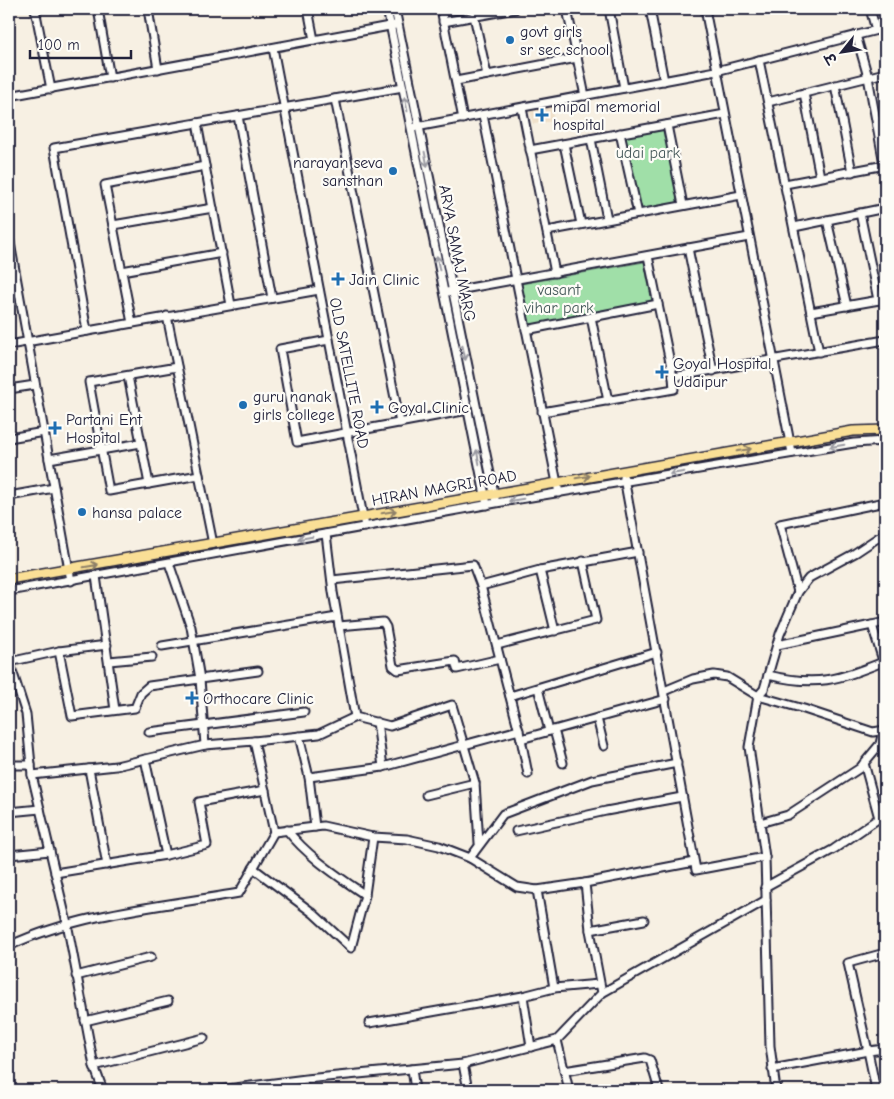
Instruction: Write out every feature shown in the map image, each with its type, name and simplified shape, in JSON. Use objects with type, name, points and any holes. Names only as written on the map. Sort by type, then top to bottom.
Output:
[{"type":"main road","name":"HIRAN MAGRI ROAD","points":[[9,580],[623,470],[853,431],[885,430]]},
{"type":"street","points":[[35,9],[51,89]]},
{"type":"street","points":[[98,9],[110,78]]},
{"type":"street","points":[[148,9],[158,69]]},
{"type":"street","points":[[308,9],[314,40]]},
{"type":"street","points":[[387,9],[394,26],[411,128],[448,292],[468,410],[490,494],[487,505]]},
{"type":"street","name":"ARYA SAMAJ MARG","points":[[395,9],[394,26],[420,127],[448,292],[490,494],[496,503]]},
{"type":"street","points":[[441,9],[463,119]]},
{"type":"street","points":[[444,22],[515,9]]},
{"type":"street","points":[[567,9],[585,96]]},
{"type":"street","points":[[609,9],[624,88]]},
{"type":"street","points":[[650,9],[664,81]]},
{"type":"street","points":[[705,9],[792,453]]},
{"type":"street","points":[[870,9],[876,30]]},
{"type":"street","points":[[474,16],[487,75]]},
{"type":"street","points":[[9,96],[394,26]]},
{"type":"street","points":[[411,128],[716,71],[885,28]]},
{"type":"street","points":[[785,184],[885,167],[868,77],[856,35]]},
{"type":"street","name":"OLD SATELLITE ROAD","points":[[272,48],[365,527]]},
{"type":"street","points":[[456,81],[577,58]]},
{"type":"street","points":[[759,60],[819,352]]},
{"type":"street","points":[[768,102],[885,73]]},
{"type":"street","points":[[835,85],[852,172]]},
{"type":"street","points":[[87,331],[54,148],[403,87]]},
{"type":"street","points":[[804,93],[820,178]]},
{"type":"street","points":[[335,99],[400,423]]},
{"type":"street","points":[[522,108],[555,273]]},
{"type":"street","points":[[530,150],[725,114]]},
{"type":"street","points":[[483,115],[559,493]]},
{"type":"street","points":[[238,116],[272,298]]},
{"type":"street","points":[[197,123],[231,305]]},
{"type":"street","points":[[877,126],[885,124]]},
{"type":"street","points":[[666,125],[683,205]]},
{"type":"street","points":[[620,133],[638,214]]},
{"type":"street","points":[[591,139],[607,219]]},
{"type":"street","points":[[564,144],[581,224]]},
{"type":"street","points":[[132,323],[105,185],[205,166]]},
{"type":"street","points":[[547,231],[741,195]]},
{"type":"street","points":[[113,225],[213,208]]},
{"type":"street","points":[[794,227],[885,208]]},
{"type":"street","points":[[811,312],[882,299],[860,213]]},
{"type":"street","points":[[827,220],[847,306]]},
{"type":"street","points":[[9,237],[71,581]]},
{"type":"street","points":[[448,292],[750,237]]},
{"type":"street","points":[[688,248],[713,371]]},
{"type":"street","points":[[122,270],[222,254]]},
{"type":"street","points":[[542,412],[674,389],[648,256]]},
{"type":"street","points":[[9,289],[18,287]]},
{"type":"street","points":[[9,345],[320,290]]},
{"type":"street","points":[[526,330],[658,304]]},
{"type":"street","points":[[167,316],[213,544]]},
{"type":"street","points":[[591,317],[608,400]]},
{"type":"street","points":[[329,340],[280,349],[297,442],[468,410]]},
{"type":"street","points":[[673,377],[885,340]]},
{"type":"street","points":[[177,368],[89,382],[109,491],[199,475]]},
{"type":"street","points":[[128,376],[149,484]]},
{"type":"street","points":[[9,389],[35,384]]},
{"type":"street","points":[[9,438],[44,432]]},
{"type":"street","points":[[9,592],[496,503],[854,442],[885,441]]},
{"type":"street","points":[[49,459],[141,443]]},
{"type":"street","points":[[623,470],[696,870],[765,857]]},
{"type":"street","points":[[9,496],[54,488]]},
{"type":"street","points":[[798,592],[780,524],[885,502]]},
{"type":"street","points":[[776,1090],[772,1069],[765,857],[749,747],[758,696],[764,689],[777,645],[798,592],[809,578],[855,554],[885,533]]},
{"type":"street","points":[[326,534],[337,617],[355,717]]},
{"type":"street","points":[[481,586],[540,570],[638,552]]},
{"type":"street","points":[[497,645],[596,620],[583,561]]},
{"type":"street","points":[[169,563],[191,627],[200,679],[205,725],[205,745]]},
{"type":"street","points":[[332,580],[473,565],[481,586],[497,645],[519,730],[528,774]]},
{"type":"street","points":[[540,570],[555,631]]},
{"type":"street","points":[[96,576],[108,645],[115,710]]},
{"type":"street","points":[[162,646],[337,617]]},
{"type":"street","points":[[339,626],[383,622],[386,627],[393,666],[398,670],[455,661],[457,669],[500,659]]},
{"type":"street","points":[[777,645],[885,622]]},
{"type":"street","points":[[768,675],[798,682],[840,679],[884,664],[872,625]]},
{"type":"street","points":[[104,1090],[94,1066],[67,923],[32,775],[26,714],[9,661],[58,651],[108,645]]},
{"type":"street","points":[[58,651],[72,716],[135,708],[141,693],[149,686],[258,672]]},
{"type":"street","points":[[510,696],[657,652]]},
{"type":"street","points":[[109,661],[152,657]]},
{"type":"street","points":[[664,691],[693,679],[714,675],[727,677],[758,696],[873,732],[884,731],[880,744],[864,764],[788,815],[760,823]]},
{"type":"street","points":[[538,688],[563,762]]},
{"type":"street","points":[[521,739],[666,699]]},
{"type":"street","points":[[32,775],[89,769],[145,759],[205,745],[319,734],[355,717],[390,726],[452,705],[475,783],[479,843]]},
{"type":"street","points":[[149,732],[304,712]]},
{"type":"street","points":[[597,718],[604,746]]},
{"type":"street","points":[[377,722],[383,767]]},
{"type":"street","points":[[309,777],[383,767],[519,730]]},
{"type":"street","points":[[299,736],[309,777],[315,827]]},
{"type":"street","points":[[9,946],[35,933],[67,923],[239,893],[274,832],[254,741]]},
{"type":"street","points":[[145,759],[166,855]]},
{"type":"street","points":[[470,858],[479,843],[503,814],[592,780],[677,763]]},
{"type":"street","points":[[766,886],[834,849],[882,816],[864,764]]},
{"type":"street","points":[[9,765],[31,765]]},
{"type":"street","points":[[89,769],[107,865]]},
{"type":"street","points":[[426,795],[475,783]]},
{"type":"street","points":[[55,873],[166,855],[207,846],[199,802],[265,790]]},
{"type":"street","points":[[516,832],[606,811],[682,797]]},
{"type":"street","points":[[9,812],[40,810]]},
{"type":"street","points":[[274,832],[323,826],[373,837],[406,838],[439,846],[470,858],[518,887],[538,890],[694,862]]},
{"type":"street","points":[[287,830],[295,841],[341,879],[365,895]]},
{"type":"street","points":[[253,868],[312,913],[351,948],[365,895],[373,837]]},
{"type":"street","points":[[9,854],[50,851]]},
{"type":"street","points":[[585,883],[590,930],[602,992]]},
{"type":"street","points":[[538,890],[554,988]]},
{"type":"street","points":[[219,1090],[463,1064],[557,1040],[602,992],[766,900]]},
{"type":"street","points":[[590,930],[644,920]]},
{"type":"street","points":[[876,1090],[848,963],[885,953]]},
{"type":"street","points":[[76,976],[151,956]]},
{"type":"street","points":[[369,1023],[523,996],[554,988],[599,984]]},
{"type":"street","points":[[523,996],[531,1047]]},
{"type":"street","points":[[85,1021],[168,1001]]},
{"type":"street","points":[[94,1066],[204,1038]]},
{"type":"street","points":[[557,1040],[569,1090]]},
{"type":"street","points":[[772,1069],[885,1049]]},
{"type":"street","points":[[564,1071],[644,1058],[650,1060],[658,1090]]},
{"type":"street","points":[[463,1064],[468,1090]]},
{"type":"street","points":[[412,1068],[415,1090]]},
{"type":"shaded area","name":"mipal memorial hospital","points":[[551,105],[554,121],[533,124],[529,108]]},
{"type":"green space","name":"udai park","points":[[664,129],[679,203],[641,209],[624,136]]},
{"type":"green space","name":"vasant vihar park","points":[[644,262],[652,302],[530,325],[521,284]]},
{"type":"place","name":"govt girls sr sec school","points":[[510,40]]},
{"type":"place","name":"mipal memorial hospital","points":[[542,115]]},
{"type":"place","name":"narayan seva sansthan","points":[[393,171]]},
{"type":"place","name":"Jain Clinic","points":[[338,279]]},
{"type":"place","name":"Goyal Hospital, Udaipur","points":[[662,372]]},
{"type":"place","name":"guru nanak girls college","points":[[243,405]]},
{"type":"place","name":"Goyal Clinic","points":[[377,407]]},
{"type":"place","name":"Partani Ent Hospital","points":[[55,428]]},
{"type":"place","name":"hansa palace","points":[[82,512]]},
{"type":"place","name":"Orthocare Clinic","points":[[192,698]]}]
